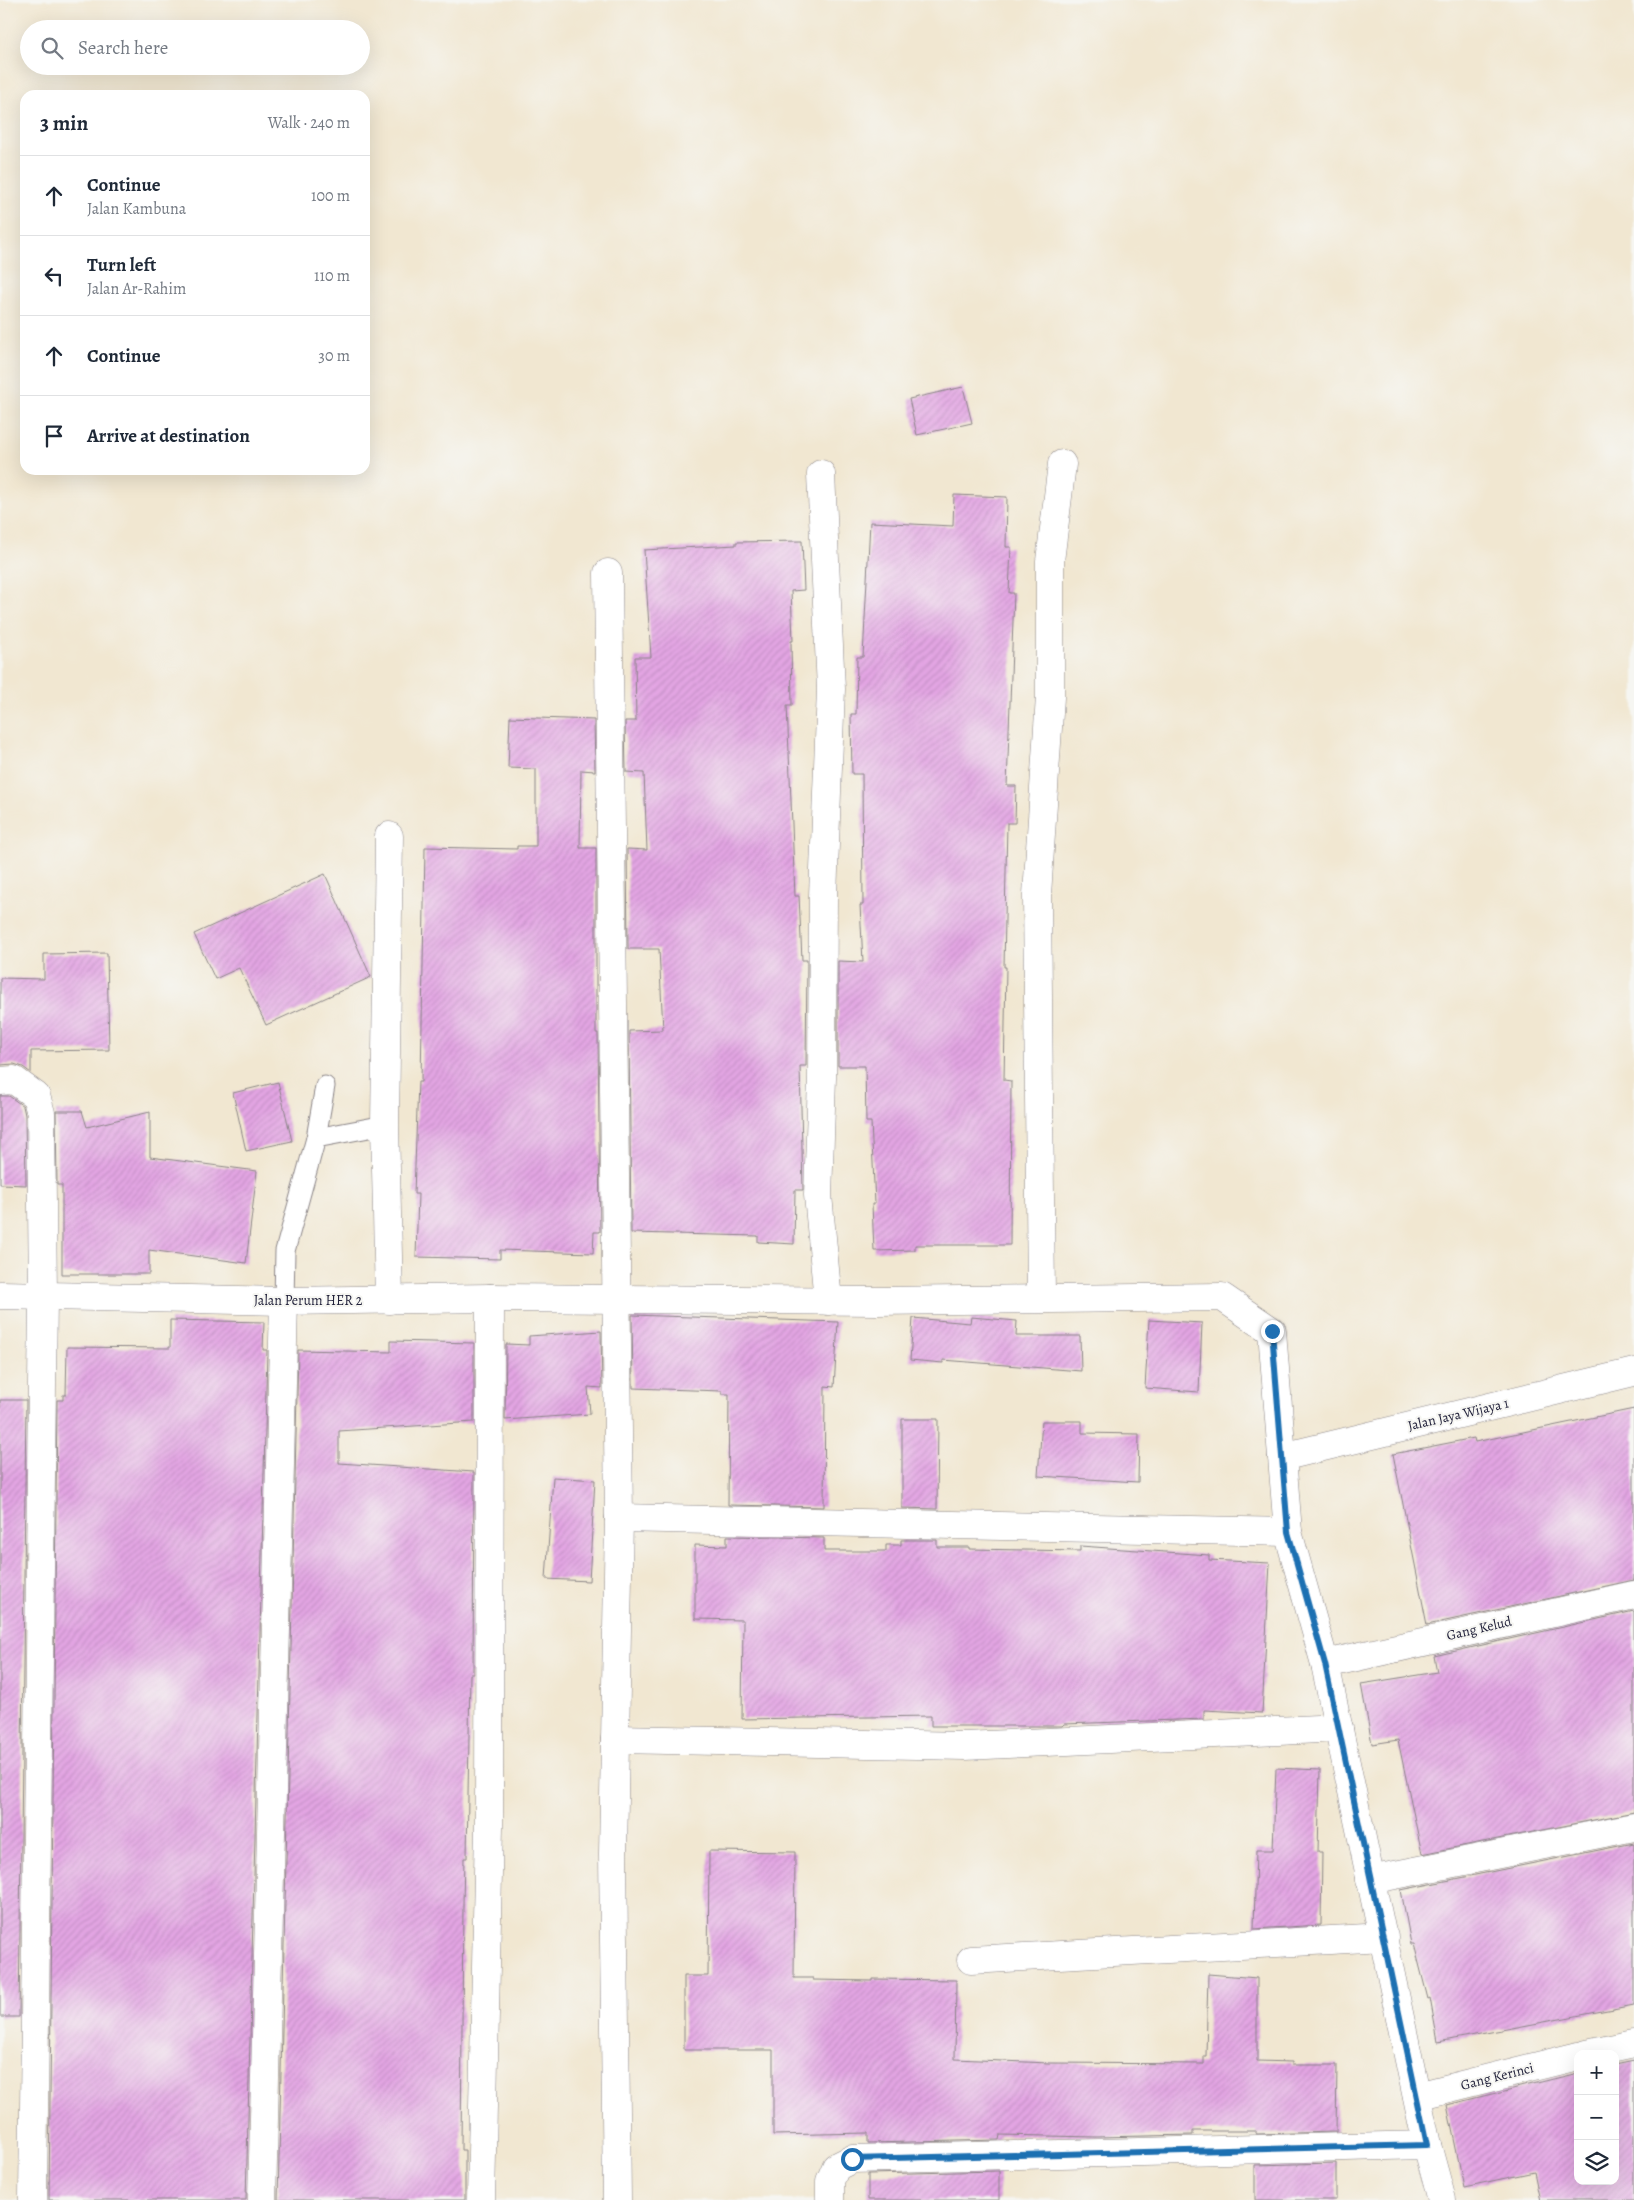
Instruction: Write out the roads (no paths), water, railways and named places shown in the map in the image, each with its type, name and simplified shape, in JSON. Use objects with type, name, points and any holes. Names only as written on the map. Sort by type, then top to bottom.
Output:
[{"type":"street","points":[[1041,1298],[1037,895],[1050,697],[1050,561],[1062,464]]},
{"type":"street","points":[[821,474],[831,688],[823,896],[822,1078],[818,1195],[828,1300]]},
{"type":"street","points":[[608,573],[619,1518],[613,1864],[617,2200]]},
{"type":"street","points":[[389,836],[385,1125],[389,1300]]},
{"type":"street","points":[[0,1080],[14,1080],[36,1096],[41,1113],[42,1296],[33,2200]]},
{"type":"street","name":"Jalan Perum HER 2","points":[[0,1295],[284,1301],[490,1298],[828,1300],[1222,1297],[1272,1331],[1282,1457]]},
{"type":"street","points":[[481,2200],[489,1826],[490,1298]]},
{"type":"street","points":[[262,2200],[284,1301]]},
{"type":"street","name":"Jalan Jaya Wijaya 1","points":[[1282,1457],[1634,1372]]},
{"type":"street","points":[[1282,1457],[1288,1532],[1325,1664],[1427,2145],[1442,2200]]},
{"type":"street","points":[[619,1518],[1288,1532]]},
{"type":"street","name":"Gang Kelud","points":[[1325,1664],[1634,1595]]},
{"type":"street","points":[[615,1739],[965,1746],[1339,1728]]},
{"type":"street","points":[[1370,1880],[1634,1827]]},
{"type":"street","points":[[971,1960],[1384,1938]]},
{"type":"street","points":[[1606,2050],[1634,2044]]},
{"type":"street","name":"Gang Kerinci","points":[[1417,2096],[1574,2057]]},
{"type":"street","points":[[830,2200],[830,2181],[836,2167],[852,2159],[1427,2145]]},
{"type":"lane","points":[[284,1301],[285,1251],[316,1138],[325,1086]]},
{"type":"lane","points":[[316,1138],[385,1125]]}]
